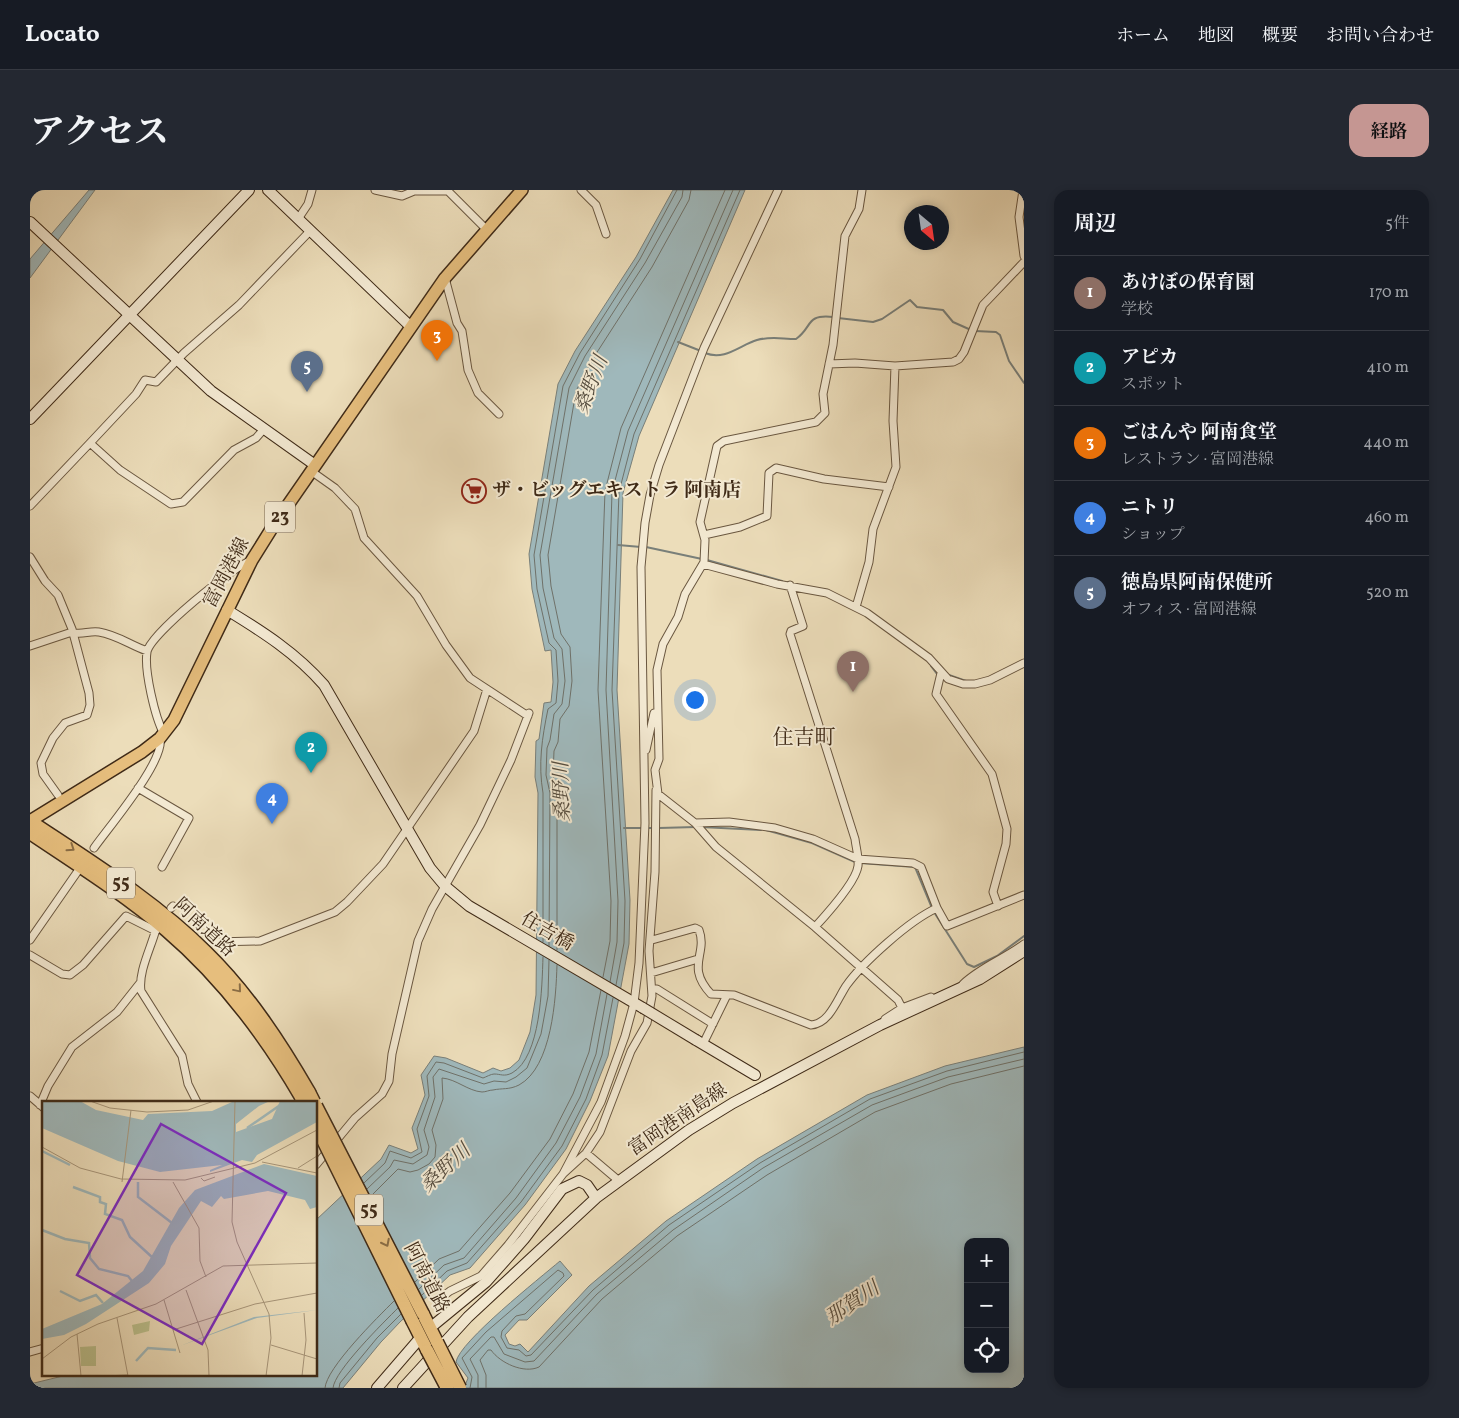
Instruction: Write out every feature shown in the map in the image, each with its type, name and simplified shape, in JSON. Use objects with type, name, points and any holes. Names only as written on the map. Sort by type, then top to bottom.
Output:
[{"type":"highway","name":"阿南道路","points":[[30,821],[136,893],[206,952],[270,1027],[308,1097]]},
{"type":"highway","name":"阿南道路","points":[[30,833],[130,901],[166,930],[199,961],[261,1032],[308,1097]]},
{"type":"highway","name":"阿南道路","points":[[318,1110],[432,1346],[447,1388]]},
{"type":"highway","name":"阿南道路","points":[[318,1130],[418,1318]]},
{"type":"highway","name":"阿南道路","points":[[432,1346],[460,1388]]},
{"type":"main road","name":"富岡港線","points":[[30,821],[142,752],[162,736],[174,720],[252,560],[313,468],[445,278],[522,190]]},
{"type":"street","points":[[30,419],[249,190]]},
{"type":"street","points":[[268,190],[411,327]]},
{"type":"street","points":[[298,219],[308,204],[312,190]]},
{"type":"street","points":[[375,190],[395,192],[402,196],[414,191],[448,191],[486,229]]},
{"type":"street","points":[[581,190],[596,206],[606,234]]},
{"type":"street","points":[[438,1300],[450,1291],[480,1276],[508,1245],[563,1174],[602,1102],[635,1004],[643,919],[645,835],[645,752],[641,690],[641,567],[644,523],[659,465],[704,348],[778,190]]},
{"type":"street","points":[[563,1174],[586,1154],[600,1132],[631,1051],[648,1023],[652,989],[650,951],[656,835],[655,770],[659,760],[657,670],[662,644],[678,617],[688,588],[704,561],[704,535],[700,522],[717,446],[724,441],[816,422],[825,413],[823,394],[836,317],[845,236],[859,209],[862,190]]},
{"type":"street","points":[[1023,190],[1019,217],[1024,256]]},
{"type":"street","points":[[30,222],[211,392],[313,468],[334,488],[355,509],[364,538],[417,596],[446,645],[470,678],[529,715],[512,760],[463,859],[418,941],[392,1054],[389,1080],[382,1094],[354,1118],[318,1163]]},
{"type":"street","points":[[30,506],[136,394],[142,382],[145,380],[156,382],[177,360],[239,305],[310,231]]},
{"type":"street","points":[[829,364],[855,363],[894,366],[954,362],[964,352],[983,305],[1024,262]]},
{"type":"street","points":[[445,278],[457,323],[462,332],[468,370],[478,393],[499,414]]},
{"type":"street","points":[[856,607],[868,562],[873,529],[896,467],[893,421],[894,366]]},
{"type":"street","points":[[90,443],[120,470],[171,504],[178,504],[183,502],[234,450],[256,438],[263,430]]},
{"type":"street","points":[[704,535],[740,527],[767,516],[769,473],[776,468],[824,479],[889,487]]},
{"type":"street","points":[[30,557],[45,580],[58,595],[84,669],[90,705],[87,715],[65,723],[53,738],[41,763],[43,774],[58,795]]},
{"type":"street","points":[[94,848],[151,770],[162,746],[162,736],[149,680],[147,651],[162,632],[195,602],[229,573],[252,560]]},
{"type":"street","points":[[704,561],[777,584],[827,593],[856,607],[924,654],[948,679],[963,684],[975,684],[990,680],[1024,663]]},
{"type":"street","points":[[790,585],[803,626],[791,631],[790,634],[855,839],[858,862],[857,872],[831,909],[815,927]]},
{"type":"street","name":"住吉橋","points":[[227,610],[277,641],[304,663],[324,685],[430,868],[447,888],[482,913],[635,1004],[755,1075],[774,1082]]},
{"type":"street","points":[[30,646],[72,632],[76,634],[101,632],[125,640],[147,651]]},
{"type":"street","points":[[941,673],[936,694],[990,768],[1007,830],[1006,844],[993,892],[998,906]]},
{"type":"street","points":[[214,942],[260,941],[335,912],[347,902],[383,864],[406,827],[474,731],[487,689]]},
{"type":"street","points":[[645,752],[648,748],[654,705],[658,698]]},
{"type":"street","points":[[138,788],[189,818],[162,867]]},
{"type":"street","points":[[656,790],[664,799],[697,825],[716,847],[815,927],[862,968],[898,1000],[902,1008]]},
{"type":"street","points":[[697,825],[729,822],[775,828],[813,839],[858,862],[918,864],[934,909],[947,926],[1024,896]]},
{"type":"street","points":[[30,940],[80,868]]},
{"type":"street","points":[[652,940],[694,928],[700,934],[697,972],[709,991],[716,995],[734,995],[811,1025],[825,1019],[851,980],[862,968],[909,925],[934,909]]},
{"type":"street","points":[[30,956],[62,974],[70,975],[83,964],[126,916],[156,930],[140,983],[113,1016],[72,1047],[48,1086],[44,1101]]},
{"type":"street","points":[[959,988],[977,972],[1001,961],[1024,944]]},
{"type":"street","name":"富岡港南島線","points":[[402,1388],[468,1318],[596,1198],[689,1130],[753,1092],[880,1025],[1000,968],[1024,951]]},
{"type":"street","points":[[651,973],[698,959]]},
{"type":"street","points":[[140,983],[142,991],[182,1056],[188,1084],[196,1101]]},
{"type":"street","points":[[652,989],[657,990],[713,1024]]},
{"type":"street","points":[[700,1042],[713,1024],[727,995]]},
{"type":"street","points":[[880,1025],[902,1008],[942,996]]},
{"type":"street","points":[[753,1092],[757,1085],[755,1075]]},
{"type":"street","points":[[30,1096],[42,1106]]},
{"type":"street","points":[[586,1154],[619,1181]]},
{"type":"street","points":[[377,1388],[425,1332],[486,1282],[513,1252],[562,1189],[579,1181],[587,1185],[596,1198]]},
{"type":"water","points":[[89,190],[95,190],[30,278],[30,259]]},
{"type":"water","name":"桑野川","points":[[673,190],[745,190],[639,436],[623,493],[617,690],[630,900],[629,944],[608,1056],[590,1101],[566,1149],[525,1205],[470,1268],[450,1275],[400,1322],[343,1388],[30,1388],[30,1384],[63,1376],[318,1376],[318,1218],[381,1159],[389,1145],[411,1153],[418,1149],[412,1128],[425,1095],[421,1075],[434,1056],[446,1058],[483,1073],[493,1068],[501,1071],[510,1068],[519,1060],[530,1032],[536,995],[538,793],[535,777],[536,741],[539,739],[544,703],[551,702],[553,682],[551,650],[545,651],[532,589],[529,554],[558,384],[575,351],[636,257]]},
{"type":"water","name":"那賀川","points":[[1024,1047],[1024,1388],[464,1388],[468,1378],[456,1362],[461,1353],[471,1340],[502,1310],[560,1261],[572,1275],[527,1320],[519,1320],[505,1335],[509,1344],[515,1346],[520,1344],[528,1352],[589,1286],[666,1221],[757,1159],[867,1095],[945,1066]]},
{"type":"waterway","points":[[838,318],[873,322],[882,319],[910,300],[917,307],[943,310],[953,322],[971,330]]},
{"type":"waterway","points":[[705,353],[712,355],[726,354],[762,339],[796,339],[813,319],[833,317]]},
{"type":"waterway","points":[[975,331],[996,332],[1000,335],[1009,361],[1024,383]]},
{"type":"waterway","points":[[678,342],[701,351]]},
{"type":"waterway","points":[[618,545],[641,547]]},
{"type":"waterway","points":[[646,547],[702,559]]},
{"type":"waterway","points":[[707,560],[782,581]]},
{"type":"waterway","points":[[931,666],[937,674]]},
{"type":"waterway","points":[[949,675],[966,681]]},
{"type":"waterway","points":[[659,828],[696,827]]},
{"type":"waterway","points":[[701,827],[761,830]]},
{"type":"waterway","points":[[624,828],[654,828]]},
{"type":"waterway","points":[[766,830],[812,843],[855,862]]},
{"type":"waterway","points":[[860,863],[915,867],[932,908]]},
{"type":"waterway","points":[[934,912],[967,964],[974,967],[997,956],[1024,936]]},
{"type":"place","name":"ごはんや 阿南食堂","points":[[437,361]]},
{"type":"place","name":"徳島県阿南保健所","points":[[307,392]]},
{"type":"place","name":"ザ・ビッグエキストラ 阿南店","points":[[474,491]]},
{"type":"place","name":"あけぼの保育園","points":[[853,692]]},
{"type":"place","name":"アピカ","points":[[311,773]]},
{"type":"place","name":"ニトリ","points":[[272,824]]},
{"type":"district","name":"住吉町","points":[[804,738]]}]
